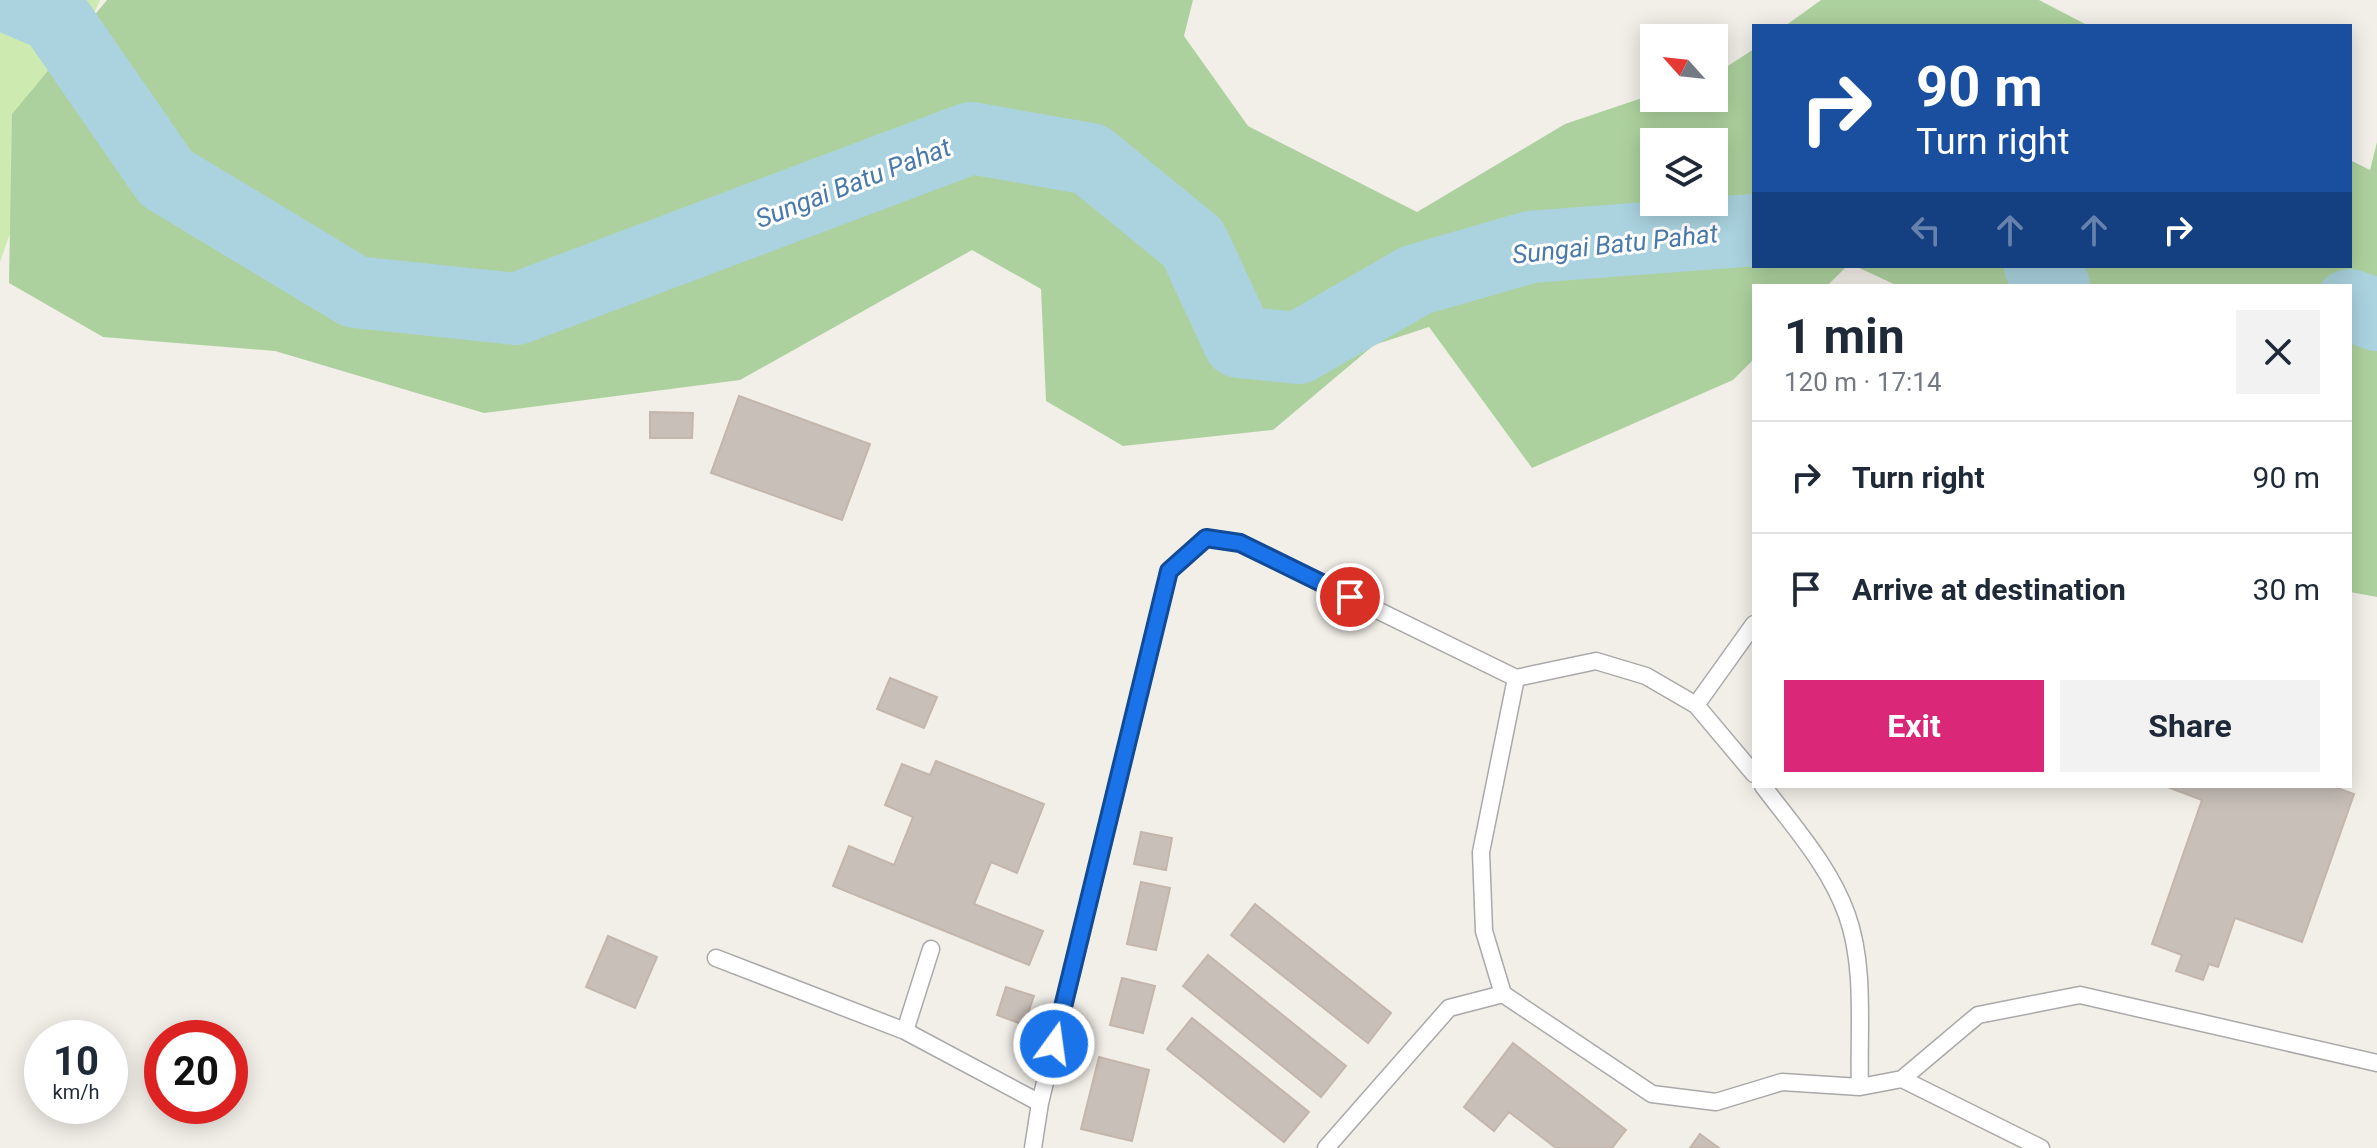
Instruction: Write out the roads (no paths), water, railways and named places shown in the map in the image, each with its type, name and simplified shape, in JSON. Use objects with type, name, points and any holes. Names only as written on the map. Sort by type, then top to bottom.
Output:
[{"type":"lane","points":[[1033,1148],[1040,1103],[1169,571],[1206,538],[1240,543],[1516,678],[1596,661],[1646,676],[1696,705],[1752,772]]},
{"type":"lane","points":[[1696,705],[1752,627]]},
{"type":"lane","points":[[1516,678],[1481,852],[1484,931],[1503,994],[1652,1094],[1716,1102],[1782,1082],[1860,1087],[1902,1079],[1978,1015],[2080,995],[2377,1063]]},
{"type":"lane","points":[[1764,788],[1820,862],[1847,916],[1857,968],[1860,1087]]},
{"type":"lane","points":[[905,1031],[931,949]]},
{"type":"lane","points":[[716,958],[905,1031],[1040,1103]]},
{"type":"lane","points":[[1326,1148],[1449,1008],[1503,994]]},
{"type":"lane","points":[[1902,1079],[2041,1148]]},
{"type":"waterway","name":"Sungai Batu Pahat","points":[[16,0],[54,16],[166,178],[355,292],[516,309],[971,138],[1090,159],[1193,243],[1239,342],[1298,348],[1416,280],[1530,247],[1752,230]]},
{"type":"waterway","name":"Sungai Batu Pahat","points":[[2041,268],[2053,284]]},
{"type":"waterway","name":"Sungai Batu Pahat","points":[[2352,306],[2377,315]]}]
